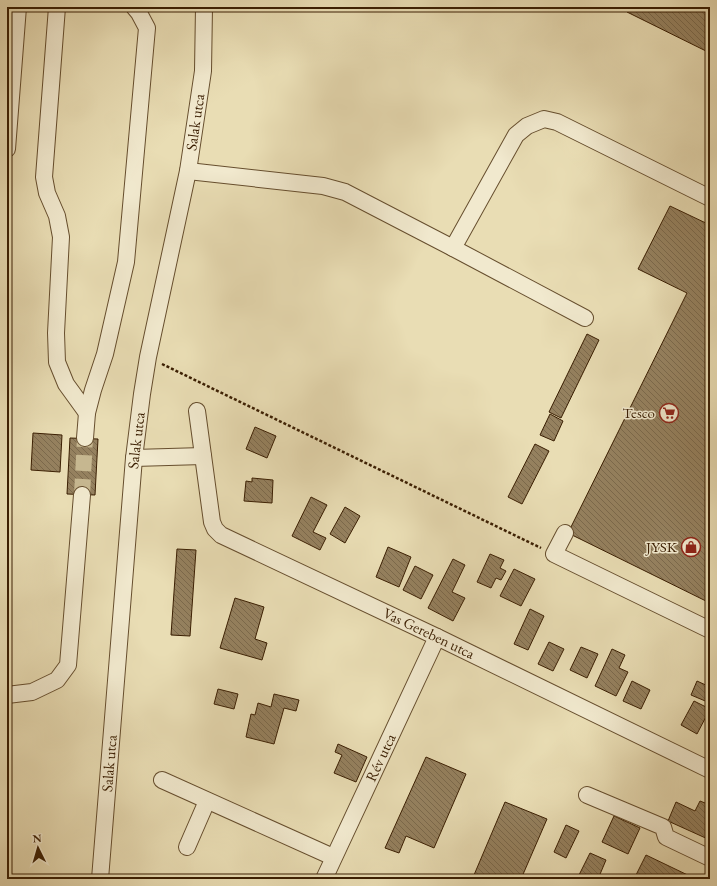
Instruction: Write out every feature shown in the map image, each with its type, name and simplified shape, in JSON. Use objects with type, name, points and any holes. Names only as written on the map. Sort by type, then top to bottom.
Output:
[{"type":"street","points":[[7,149],[18,7]]},
{"type":"street","points":[[57,7],[44,177],[48,193],[57,216],[61,237],[56,333],[57,362],[66,384],[87,413]]},
{"type":"street","points":[[85,438],[87,413],[105,354],[126,262],[147,28],[134,7]]},
{"type":"street","name":"Salak utca","points":[[100,879],[134,458],[148,357],[188,171],[203,71],[204,7]]},
{"type":"street","points":[[453,248],[516,134],[527,126],[544,119],[557,122],[710,198]]},
{"type":"street","points":[[188,171],[323,186],[345,192],[586,318]]},
{"type":"street","name":"Vas Gereben utca","points":[[197,411],[212,522],[215,529],[221,535],[437,637],[710,770]]},
{"type":"street","points":[[134,458],[203,456]]},
{"type":"street","points":[[7,696],[32,692],[58,680],[68,665],[82,495]]},
{"type":"street","points":[[565,532],[554,554],[710,630]]},
{"type":"street","name":"Rév utca","points":[[324,879],[437,637]]},
{"type":"street","points":[[162,780],[333,857]]},
{"type":"street","points":[[587,795],[663,827],[666,837],[710,858]]},
{"type":"street","points":[[187,847],[207,801]]},
{"type":"path","points":[[148,357],[554,554]]},
{"type":"building","points":[[556,7],[568,7],[566,11]]},
{"type":"building","points":[[630,7],[710,7],[710,53],[627,12]]},
{"type":"building","name":"Tesco","points":[[670,206],[710,225],[710,603],[568,533],[687,293],[638,269]]},
{"type":"building","points":[[587,334],[599,340],[561,418],[549,412]]},
{"type":"building","points":[[550,414],[563,421],[554,441],[540,435]]},
{"type":"building","points":[[255,427],[276,436],[267,458],[246,449]]},
{"type":"building","points":[[33,433],[62,435],[60,472],[31,470]]},
{"type":"building","points":[[70,438],[98,439],[95,495],[67,494]]},
{"type":"building","points":[[535,444],[549,451],[522,504],[508,497]]},
{"type":"building","points":[[252,478],[273,480],[272,503],[244,501],[246,481],[252,482]]},
{"type":"building","points":[[311,497],[327,505],[313,532],[326,538],[320,550],[292,536]]},
{"type":"building","points":[[345,507],[360,516],[345,543],[330,534]]},
{"type":"building","points":[[388,547],[411,557],[399,587],[376,577]]},
{"type":"building","points":[[177,549],[196,550],[190,636],[171,635]]},
{"type":"building","points":[[490,554],[504,560],[500,568],[506,571],[501,580],[496,578],[491,588],[477,582]]},
{"type":"building","points":[[453,559],[465,565],[452,592],[465,598],[453,621],[428,608]]},
{"type":"building","points":[[415,566],[433,575],[421,599],[403,590]]},
{"type":"building","points":[[514,569],[535,579],[521,606],[500,596]]},
{"type":"building","points":[[235,598],[264,607],[255,639],[267,643],[262,660],[220,648]]},
{"type":"building","points":[[530,609],[544,616],[528,650],[514,644]]},
{"type":"building","points":[[549,642],[564,649],[553,671],[538,664]]},
{"type":"building","points":[[581,647],[598,654],[587,678],[570,670]]},
{"type":"building","points":[[612,649],[625,655],[619,668],[628,672],[616,696],[595,686]]},
{"type":"building","points":[[632,681],[650,690],[641,709],[623,701]]},
{"type":"building","points":[[697,681],[710,687],[710,703],[691,695]]},
{"type":"building","points":[[218,689],[238,694],[234,709],[214,704]]},
{"type":"building","points":[[274,694],[299,700],[296,711],[284,708],[274,744],[246,737],[251,714],[255,715],[258,703],[271,707]]},
{"type":"building","points":[[694,701],[710,709],[697,734],[681,725]]},
{"type":"building","points":[[338,744],[367,757],[356,782],[334,773],[342,755],[335,752]]},
{"type":"building","points":[[426,757],[466,774],[434,848],[406,836],[399,853],[385,848]]},
{"type":"building","points":[[700,801],[710,805],[710,840],[668,821],[676,802],[695,811]]},
{"type":"building","points":[[505,802],[547,819],[521,879],[484,879],[474,875]]},
{"type":"building","points":[[614,816],[640,828],[628,854],[602,842]]},
{"type":"building","points":[[566,825],[579,831],[566,858],[554,852]]},
{"type":"building","points":[[590,853],[606,860],[598,879],[577,879]]},
{"type":"building","points":[[646,855],[696,879],[634,879]]},
{"type":"tunnel","points":[[82,495],[85,438]]},
{"type":"place","name":"Tesco","points":[[669,413]]},
{"type":"place","name":"JYSK","points":[[691,547]]}]
